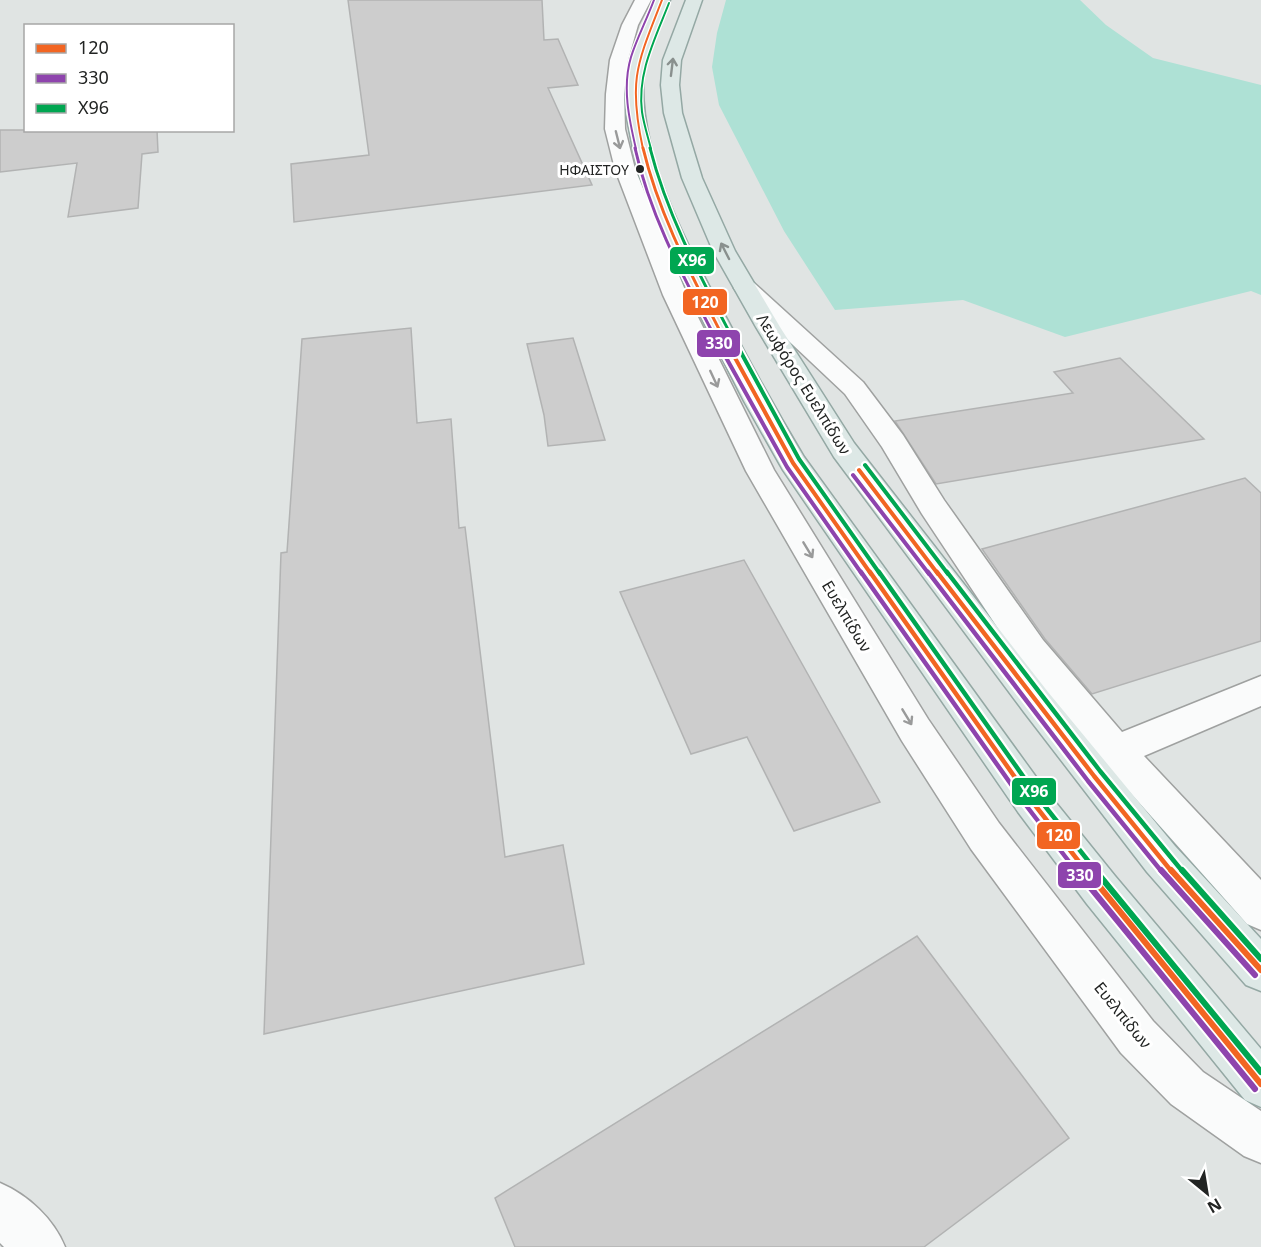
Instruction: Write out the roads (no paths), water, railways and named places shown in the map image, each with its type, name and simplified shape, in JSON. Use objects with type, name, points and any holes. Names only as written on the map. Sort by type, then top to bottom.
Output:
[{"type":"main road","name":"Λεωφόρος Ευελπίδων","points":[[694,0],[672,60],[670,85],[673,113],[692,178],[724,250],[746,288],[844,450],[1094,776],[1161,859],[1261,970]]},
{"type":"main road","points":[[687,294],[793,463],[1031,800],[1101,890],[1261,1084]]},
{"type":"street","name":"Ευελπίδων","points":[[651,2],[630,25],[628,60],[615,94],[615,129],[625,169],[687,294],[720,391],[760,471],[915,730],[985,836],[1137,1037],[1187,1088],[1261,1139]]},
{"type":"street","points":[[746,288],[854,388],[1031,650],[1116,751],[1261,910]]},
{"type":"street","points":[[1116,751],[1261,691]]},
{"type":"street","points":[[0,1208],[40,1247]]},
{"type":"place","name":"ΗΦΑΙΣΤΟΥ","points":[[640,169]]}]
